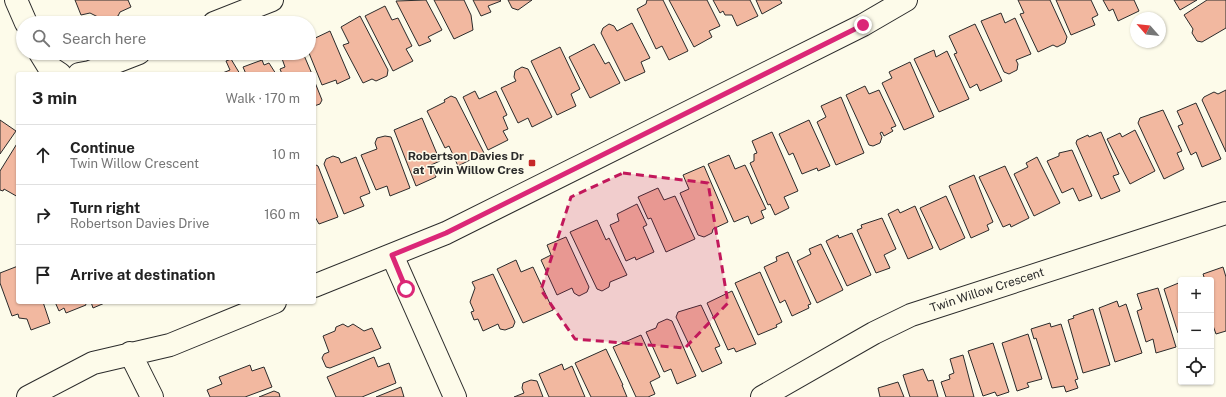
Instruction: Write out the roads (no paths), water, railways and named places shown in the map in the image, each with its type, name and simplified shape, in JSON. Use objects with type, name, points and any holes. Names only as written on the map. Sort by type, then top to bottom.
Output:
[{"type":"street","points":[[16,0],[23,16]]},
{"type":"street","points":[[232,16],[272,0]]},
{"type":"street","points":[[316,285],[453,230],[863,25],[906,0]]},
{"type":"street","points":[[44,60],[48,66],[57,72]]},
{"type":"street","points":[[90,72],[121,60]]},
{"type":"street","name":"Twin Willow Crescent","points":[[762,397],[874,333],[911,315],[1226,213]]},
{"type":"street","points":[[392,255],[455,397]]},
{"type":"street","points":[[28,397],[93,363],[130,353],[170,345],[270,304]]},
{"type":"street","points":[[130,353],[152,397]]},
{"type":"place","name":"Robertson Davies Dr at Twin Willow Cres","points":[[532,163]]}]
